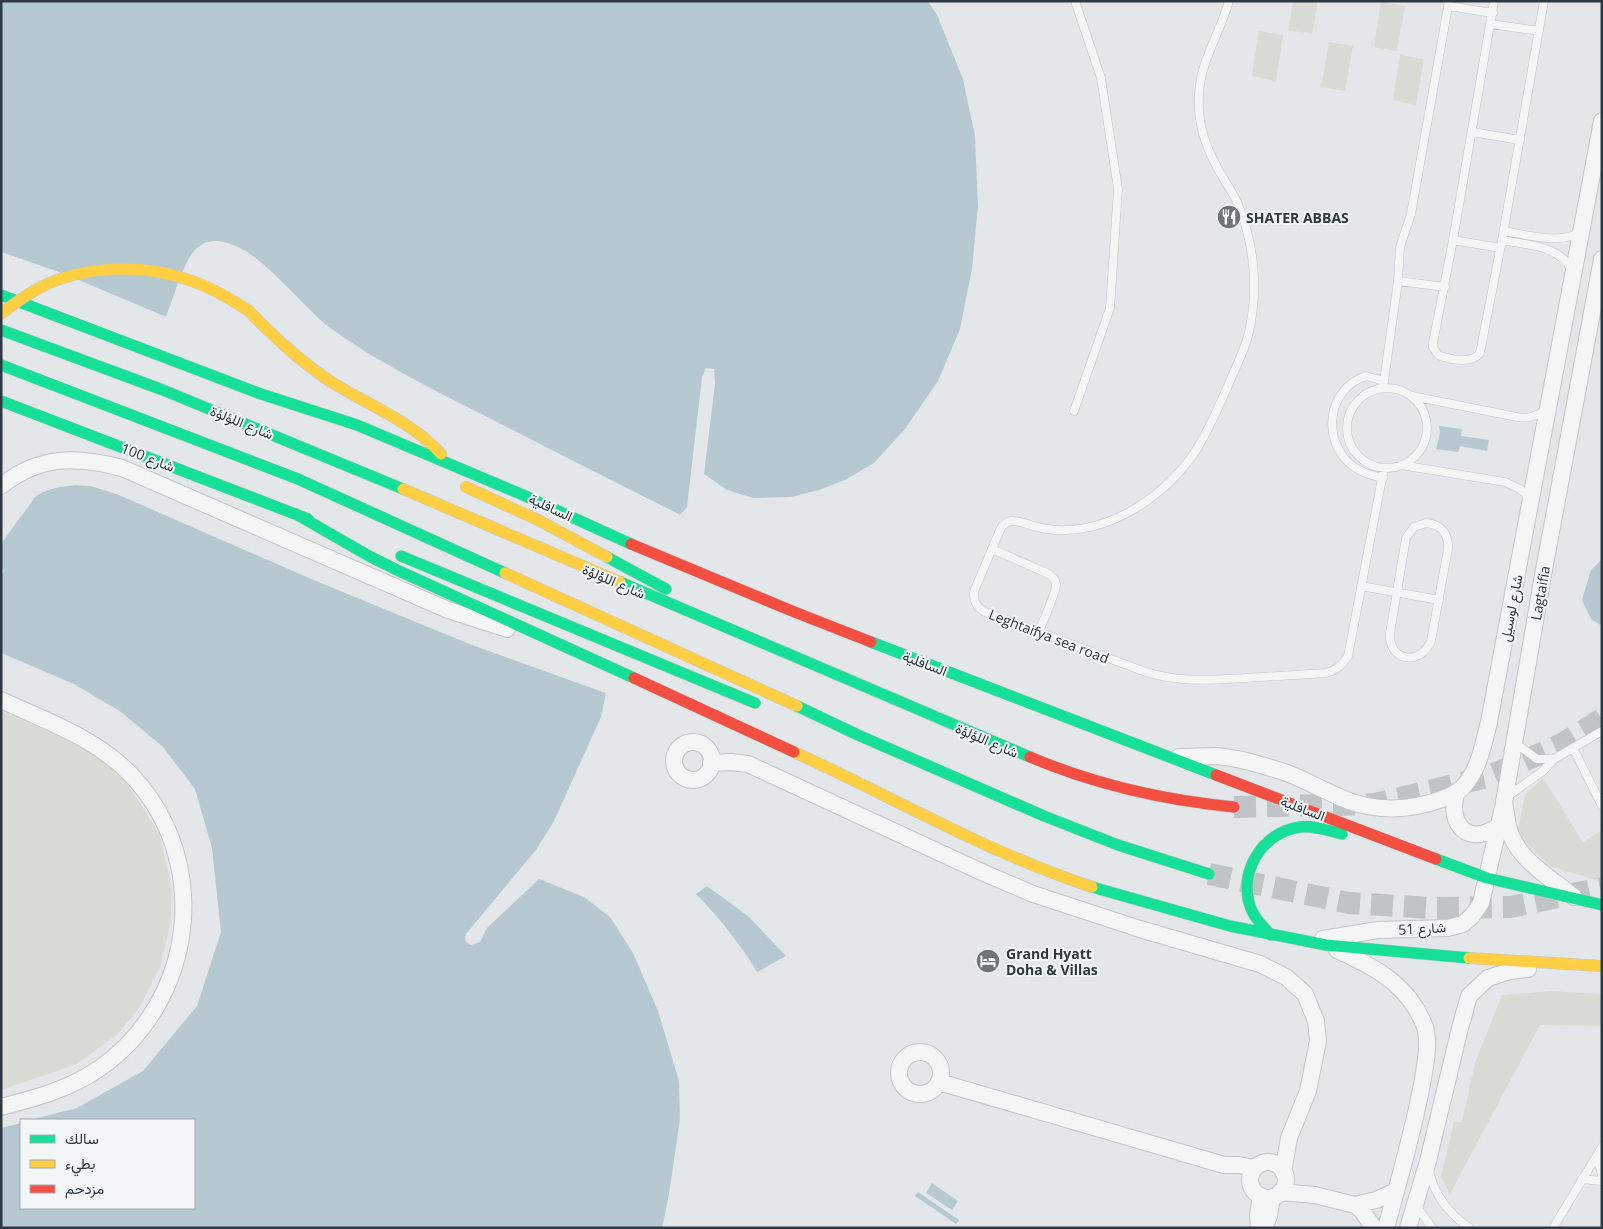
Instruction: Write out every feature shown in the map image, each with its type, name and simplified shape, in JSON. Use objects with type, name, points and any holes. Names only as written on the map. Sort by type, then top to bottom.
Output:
[{"type":"street","name":"شارع لوسيل","points":[[1456,794],[1476,767],[1485,741],[1602,121]]},
{"type":"street","name":"Lagtaifia","points":[[1578,900],[1519,850],[1510,834],[1504,801],[1541,585],[1602,259]]},
{"type":"street","points":[[1,314],[31,292],[78,274],[103,270],[129,269],[155,271],[180,277],[204,285],[248,311],[282,344],[319,374],[416,431],[448,463]]},
{"type":"street","points":[[1,296],[258,393],[291,412],[325,427]]},
{"type":"street","name":"شارع اللؤلؤة","points":[[1,330],[163,390],[314,451],[1064,772],[1131,792],[1199,804],[1234,807]]},
{"type":"street","points":[[1,365],[298,479],[858,735],[1044,816],[1118,845],[1209,874]]},
{"type":"street","name":"السافلية","points":[[258,393],[350,423],[448,463],[633,545],[792,611],[1412,850],[1487,878],[1602,905]]},
{"type":"street","name":"شارع 100","points":[[1,401],[296,514]]},
{"type":"street","points":[[1,486],[26,469],[58,460],[90,461],[122,468],[448,610],[494,626],[543,637]]},
{"type":"street","points":[[455,482],[538,520],[684,599],[801,659]]},
{"type":"street","points":[[296,514],[368,543]]},
{"type":"street","points":[[296,514],[368,556],[845,775],[970,838],[1065,878],[1149,904],[1230,926],[1318,943],[1467,958],[1602,966]]},
{"type":"street","points":[[386,550],[766,707]]},
{"type":"street","points":[[1,700],[90,742],[122,765],[148,794],[158,811],[172,845],[180,874],[183,918],[178,954],[169,982],[152,1015],[128,1044],[99,1068],[66,1087],[49,1094],[1,1106]]},
{"type":"street","points":[[809,725],[858,735]]},
{"type":"street","points":[[1168,757],[1218,756],[1246,761],[1287,773],[1350,801],[1367,806],[1390,809],[1430,804],[1456,794],[1453,814],[1458,825],[1466,832],[1477,835],[1488,833],[1498,827]]},
{"type":"street","points":[[712,763],[731,762],[748,764],[984,873],[1034,894],[1140,929],[1260,964],[1286,977],[1305,994],[1316,1021],[1318,1041],[1308,1091],[1269,1181],[1258,1216],[1259,1228]]},
{"type":"street","name":"شارع 51","points":[[1318,943],[1378,930],[1448,928],[1463,924],[1472,916],[1481,903],[1504,801]]},
{"type":"street","points":[[1272,935],[1260,924],[1251,910],[1247,895],[1247,879],[1251,863],[1259,850],[1270,839],[1284,831],[1316,828],[1412,850]]},
{"type":"street","points":[[1318,943],[1372,966],[1394,981],[1412,1002],[1426,1031],[1427,1055],[1418,1106],[1386,1228]]},
{"type":"street","points":[[1408,1228],[1428,1161],[1469,996],[1488,978],[1510,971],[1574,964]]},
{"type":"street","points":[[939,1082],[1224,1165],[1236,1176],[1301,1186],[1315,1195],[1355,1205],[1362,1211],[1374,1228]]},
{"type":"street","points":[[1264,1228],[1269,1216],[1269,1181]]},
{"type":"street","points":[[1355,1205],[1376,1200],[1396,1190]]},
{"type":"lane","points":[[1074,411],[1110,308],[1118,188],[1101,78],[1075,1]]},
{"type":"lane","name":"Leghtaifya sea road","points":[[1230,1],[1205,59],[1200,82],[1199,110],[1204,138],[1209,151],[1236,200],[1243,218],[1252,256],[1254,296],[1248,336],[1218,408],[1206,434],[1191,457],[1166,484],[1139,506],[1109,521],[1081,528],[1053,530],[1013,521],[1002,526],[975,589],[975,602],[985,612],[1155,675],[1180,680],[1205,680],[1326,673],[1339,667],[1348,656],[1384,468]]},
{"type":"lane","points":[[1494,1],[1445,287],[1433,343],[1435,352],[1442,357],[1468,360],[1475,359],[1480,353],[1504,231],[1544,1]]},
{"type":"lane","points":[[1383,384],[1398,281],[1400,246],[1411,214],[1449,4],[1493,13]]},
{"type":"lane","points":[[1491,24],[1538,31]]},
{"type":"lane","points":[[1472,132],[1520,140]]},
{"type":"lane","points":[[1504,231],[1557,238],[1571,237],[1582,230]]},
{"type":"lane","points":[[1453,240],[1548,249],[1568,263],[1574,276]]},
{"type":"lane","points":[[1398,281],[1445,287]]},
{"type":"lane","points":[[1383,478],[1363,472],[1346,460],[1335,442],[1332,425],[1334,406],[1339,397],[1349,386],[1366,376],[1411,396],[1517,418],[1535,416],[1548,409]]},
{"type":"lane","points":[[1383,384],[1358,400],[1348,415],[1349,442],[1353,450],[1367,462],[1384,468],[1401,465],[1505,482],[1520,489],[1532,499]]},
{"type":"lane","points":[[1401,465],[1415,456],[1427,434],[1427,425],[1422,408],[1411,396]]},
{"type":"lane","points":[[1432,523],[1444,530],[1449,542],[1439,600],[1428,648],[1419,656],[1406,657],[1395,651],[1390,639],[1396,593],[1406,538],[1409,532],[1419,524],[1432,523]]},
{"type":"lane","points":[[992,549],[1049,574],[1055,580],[1056,591],[1038,632]]},
{"type":"lane","points":[[1362,586],[1439,600]]},
{"type":"lane","points":[[1504,801],[1528,780],[1543,771],[1554,759],[1602,731]]},
{"type":"lane","points":[[1514,742],[1538,759],[1554,759]]},
{"type":"lane","points":[[1572,748],[1602,806]]},
{"type":"lane","points":[[1602,1147],[1599,1163],[1602,1175]]},
{"type":"lane","points":[[1553,1228],[1602,1147]]},
{"type":"lane","points":[[1428,1161],[1433,1184],[1443,1204],[1470,1228]]},
{"type":"lane","points":[[1582,1179],[1602,1182]]},
{"type":"lane","points":[[1416,1204],[1432,1228]]},
{"type":"shaded area","points":[[1,1],[928,1],[937,15],[963,79],[975,136],[978,206],[972,269],[960,329],[938,381],[905,429],[874,463],[845,480],[819,490],[791,497],[753,498],[727,490],[704,474],[715,384],[714,369],[706,368],[702,377],[687,507],[680,515],[430,388],[371,355],[320,320],[261,263],[245,251],[230,244],[214,241],[203,244],[192,253],[183,270],[166,317],[64,274],[1,252]]},
{"type":"shaded area","points":[[1293,1],[1318,1],[1312,34],[1288,30]]},
{"type":"shaded area","points":[[1381,2],[1405,6],[1397,51],[1374,47]]},
{"type":"shaded area","points":[[1259,31],[1283,35],[1276,81],[1252,76]]},
{"type":"shaded area","points":[[1329,42],[1353,46],[1345,91],[1321,87]]},
{"type":"shaded area","points":[[1400,55],[1424,59],[1416,105],[1393,100]]},
{"type":"shaded area","points":[[1439,426],[1462,429],[1461,436],[1489,440],[1487,451],[1460,446],[1458,452],[1436,449],[1440,433]]},
{"type":"shaded area","points":[[91,486],[117,494],[314,580],[470,644],[606,693],[601,717],[554,821],[536,850],[466,934],[465,941],[471,945],[480,942],[487,928],[539,879],[584,897],[610,917],[633,953],[658,1011],[679,1081],[680,1119],[662,1228],[1,1228],[1,1128],[20,1123],[20,1209],[195,1209],[195,1119],[34,1119],[77,1108],[143,1071],[197,1006],[221,932],[212,848],[195,789],[163,747],[121,712],[74,684],[1,653],[1,576],[4,571],[1,568],[1,544],[35,497],[59,487]]},
{"type":"shaded area","points":[[1602,559],[1602,626],[1591,619],[1582,600],[1591,570]]},
{"type":"shaded area","points":[[1,711],[77,743],[120,771],[160,836],[172,889],[170,925],[161,964],[139,1008],[117,1035],[75,1065],[1,1090]]},
{"type":"shaded area","points":[[1543,778],[1583,842],[1602,830],[1602,882],[1549,866],[1517,834],[1525,795]]},
{"type":"shaded area","points":[[707,886],[748,916],[786,956],[757,972],[729,931],[696,894]]},
{"type":"shaded area","points":[[1550,991],[1602,994],[1602,1026],[1540,1025],[1450,1194],[1441,1176],[1454,1122],[1462,1122],[1475,1063],[1502,995]]},
{"type":"shaded area","points":[[932,1183],[958,1201],[952,1210],[926,1193]]},
{"type":"shaded area","points":[[918,1192],[959,1220],[956,1224],[915,1196]]},
{"type":"pier","points":[[216,241],[246,251],[263,264],[323,323],[365,353],[412,380],[680,515],[679,517],[411,382],[363,355],[321,325],[262,266],[244,253],[228,246],[207,245],[199,250],[191,260],[166,319],[63,276],[1,255],[1,252],[64,274],[166,317],[189,258],[197,248],[206,242]]},
{"type":"pier","points":[[75,482],[92,484],[118,492],[315,578],[471,642],[607,690],[606,693],[470,644],[314,580],[117,494],[91,486],[75,485],[56,487],[35,497],[34,495],[39,491],[56,485]]},
{"type":"tunnel","points":[[1234,807],[1375,804],[1487,777],[1562,744],[1602,719]]},
{"type":"tunnel","points":[[1209,874],[1349,903],[1431,908],[1510,907],[1602,888]]},
{"type":"traffic: fast","points":[[1,295],[258,393],[357,425],[523,495],[631,544]]},
{"type":"traffic: fast","points":[[1,330],[163,390],[403,489]]},
{"type":"traffic: fast","points":[[1,365],[298,479],[505,573]]},
{"type":"traffic: fast","points":[[1,401],[308,519]]},
{"type":"traffic: fast","points":[[296,514],[397,570],[634,678]]},
{"type":"traffic: fast","points":[[401,556],[755,703]]},
{"type":"traffic: fast","points":[[607,557],[666,589]]},
{"type":"traffic: fast","points":[[620,582],[1030,757]]},
{"type":"traffic: fast","points":[[871,642],[1216,775]]},
{"type":"traffic: fast","points":[[797,706],[858,735],[1044,816],[1118,845],[1209,874]]},
{"type":"traffic: fast","points":[[1271,935],[1260,924],[1252,911],[1248,897],[1247,883],[1255,857],[1263,846],[1274,837],[1300,827],[1311,827],[1342,834]]},
{"type":"traffic: fast","points":[[1436,859],[1487,878],[1602,905]]},
{"type":"traffic: fast","points":[[1092,887],[1230,926],[1326,945],[1469,958]]},
{"type":"traffic: slow","points":[[1,314],[34,291],[57,280],[95,271],[114,269],[154,271],[173,275],[207,287],[249,311]]},
{"type":"traffic: slow","points":[[249,311],[310,367],[333,383],[417,432],[441,454]]},
{"type":"traffic: slow","points":[[466,487],[538,520],[607,557]]},
{"type":"traffic: slow","points":[[403,489],[620,582]]},
{"type":"traffic: slow","points":[[505,573],[797,706]]},
{"type":"traffic: slow","points":[[794,752],[1015,858],[1092,887]]},
{"type":"traffic: slow","points":[[1469,958],[1602,966]]},
{"type":"traffic: jam","points":[[631,544],[871,642]]},
{"type":"traffic: jam","points":[[634,678],[794,752]]},
{"type":"traffic: jam","points":[[1030,757],[1080,776],[1130,790],[1181,800],[1234,807]]},
{"type":"traffic: jam","points":[[1216,775],[1436,859]]},
{"type":"place","name":"SHATER ABBAS","points":[[1229,217]]},
{"type":"place","name":"Grand Hyatt Doha & Villas","points":[[988,961]]}]
